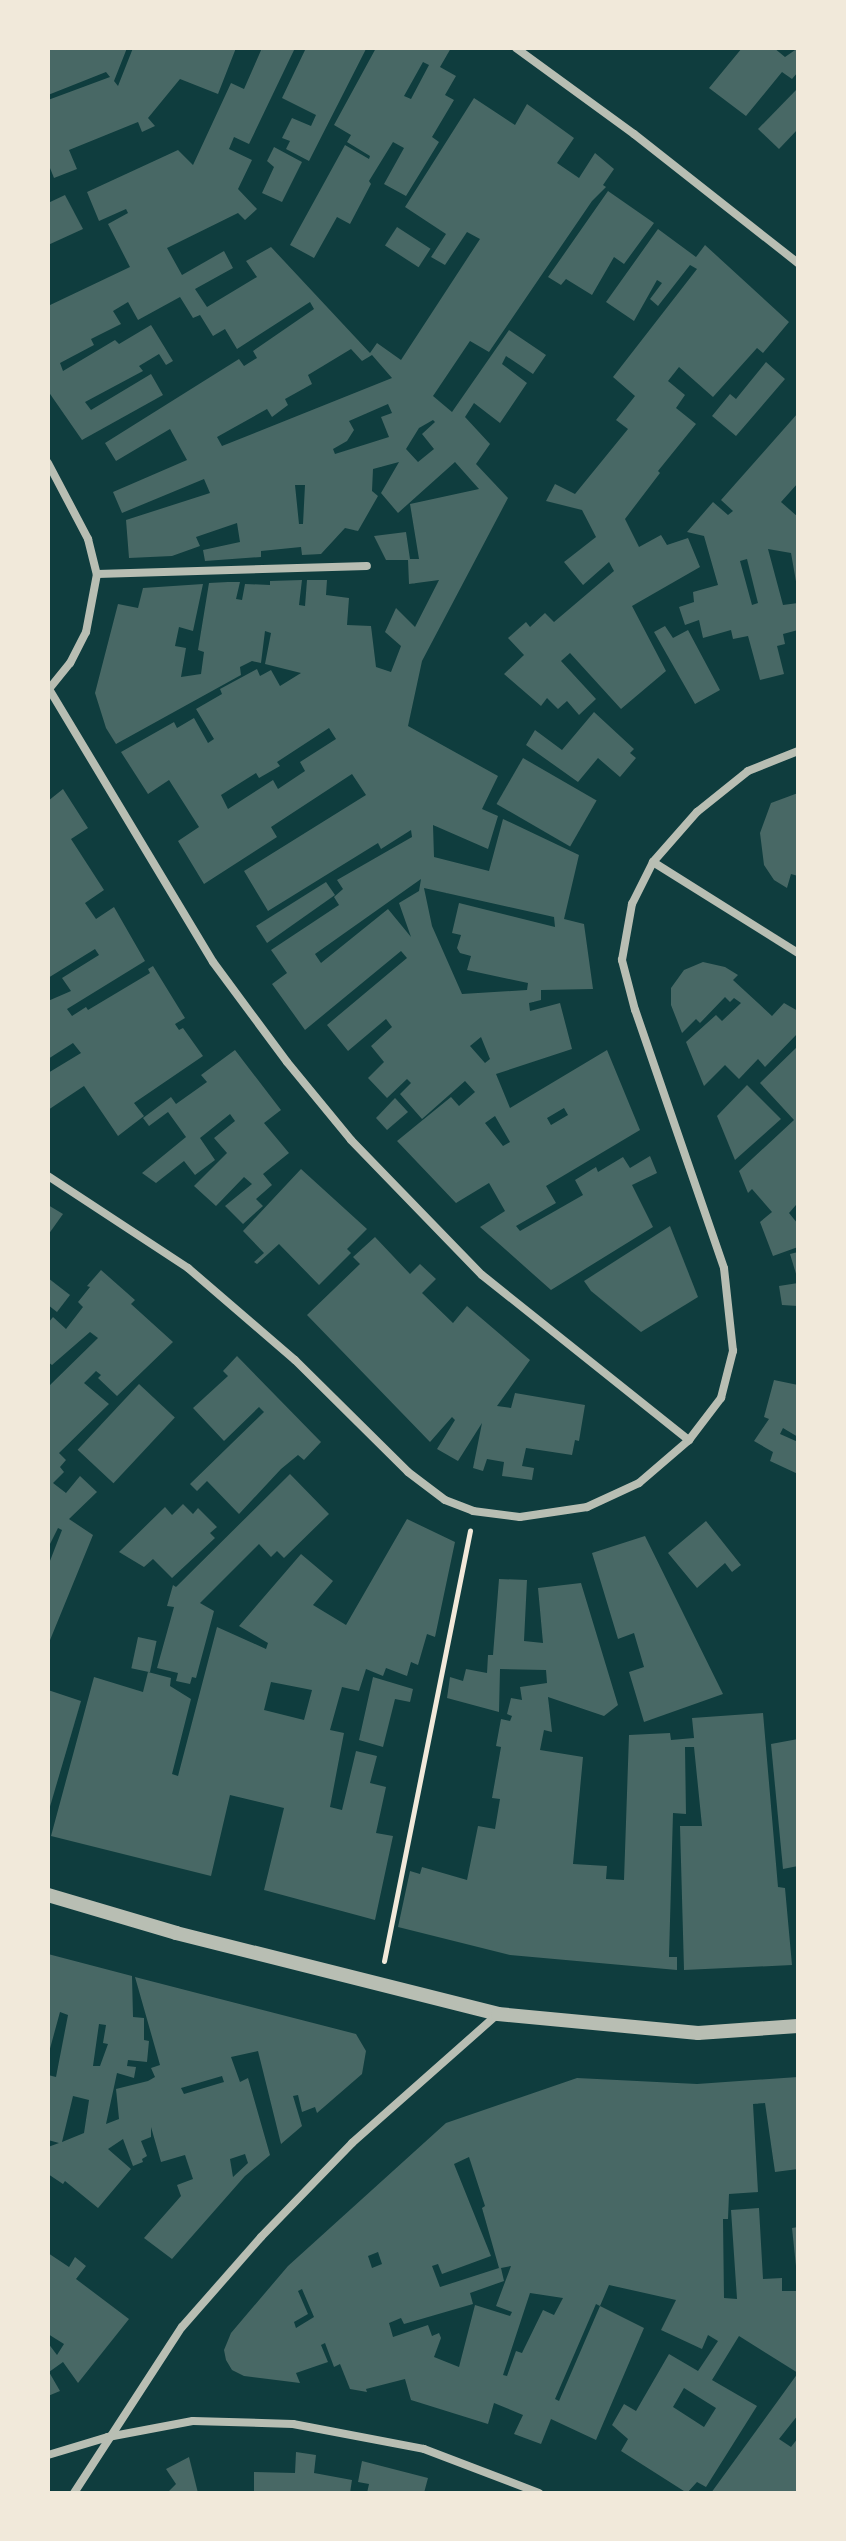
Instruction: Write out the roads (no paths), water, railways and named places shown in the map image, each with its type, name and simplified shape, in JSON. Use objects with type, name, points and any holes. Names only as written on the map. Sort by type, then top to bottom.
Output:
[{"type":"street","points":[[516,48],[634,134],[798,263]]},
{"type":"street","points":[[48,463],[83,529],[97,574],[86,632],[70,663],[48,690],[213,962],[287,1062],[351,1140],[482,1275],[689,1440]]},
{"type":"street","points":[[97,574],[367,566]]},
{"type":"street","points":[[48,1176],[188,1268],[295,1360],[408,1472],[445,1500],[473,1511],[520,1517],[587,1507],[639,1483],[689,1440],[721,1398],[733,1351],[724,1268],[635,1010],[622,960],[632,904],[653,862],[697,812],[748,771],[798,751]]},
{"type":"street","points":[[653,862],[798,953]]},
{"type":"street","points":[[48,1895],[176,1933],[498,2014],[698,2033],[798,2026]]},
{"type":"street","points":[[74,2493],[182,2327],[298,2196],[352,2143],[498,2014]]},
{"type":"street","points":[[48,2455],[108,2437],[193,2421],[293,2424],[424,2449],[539,2493]]}]
